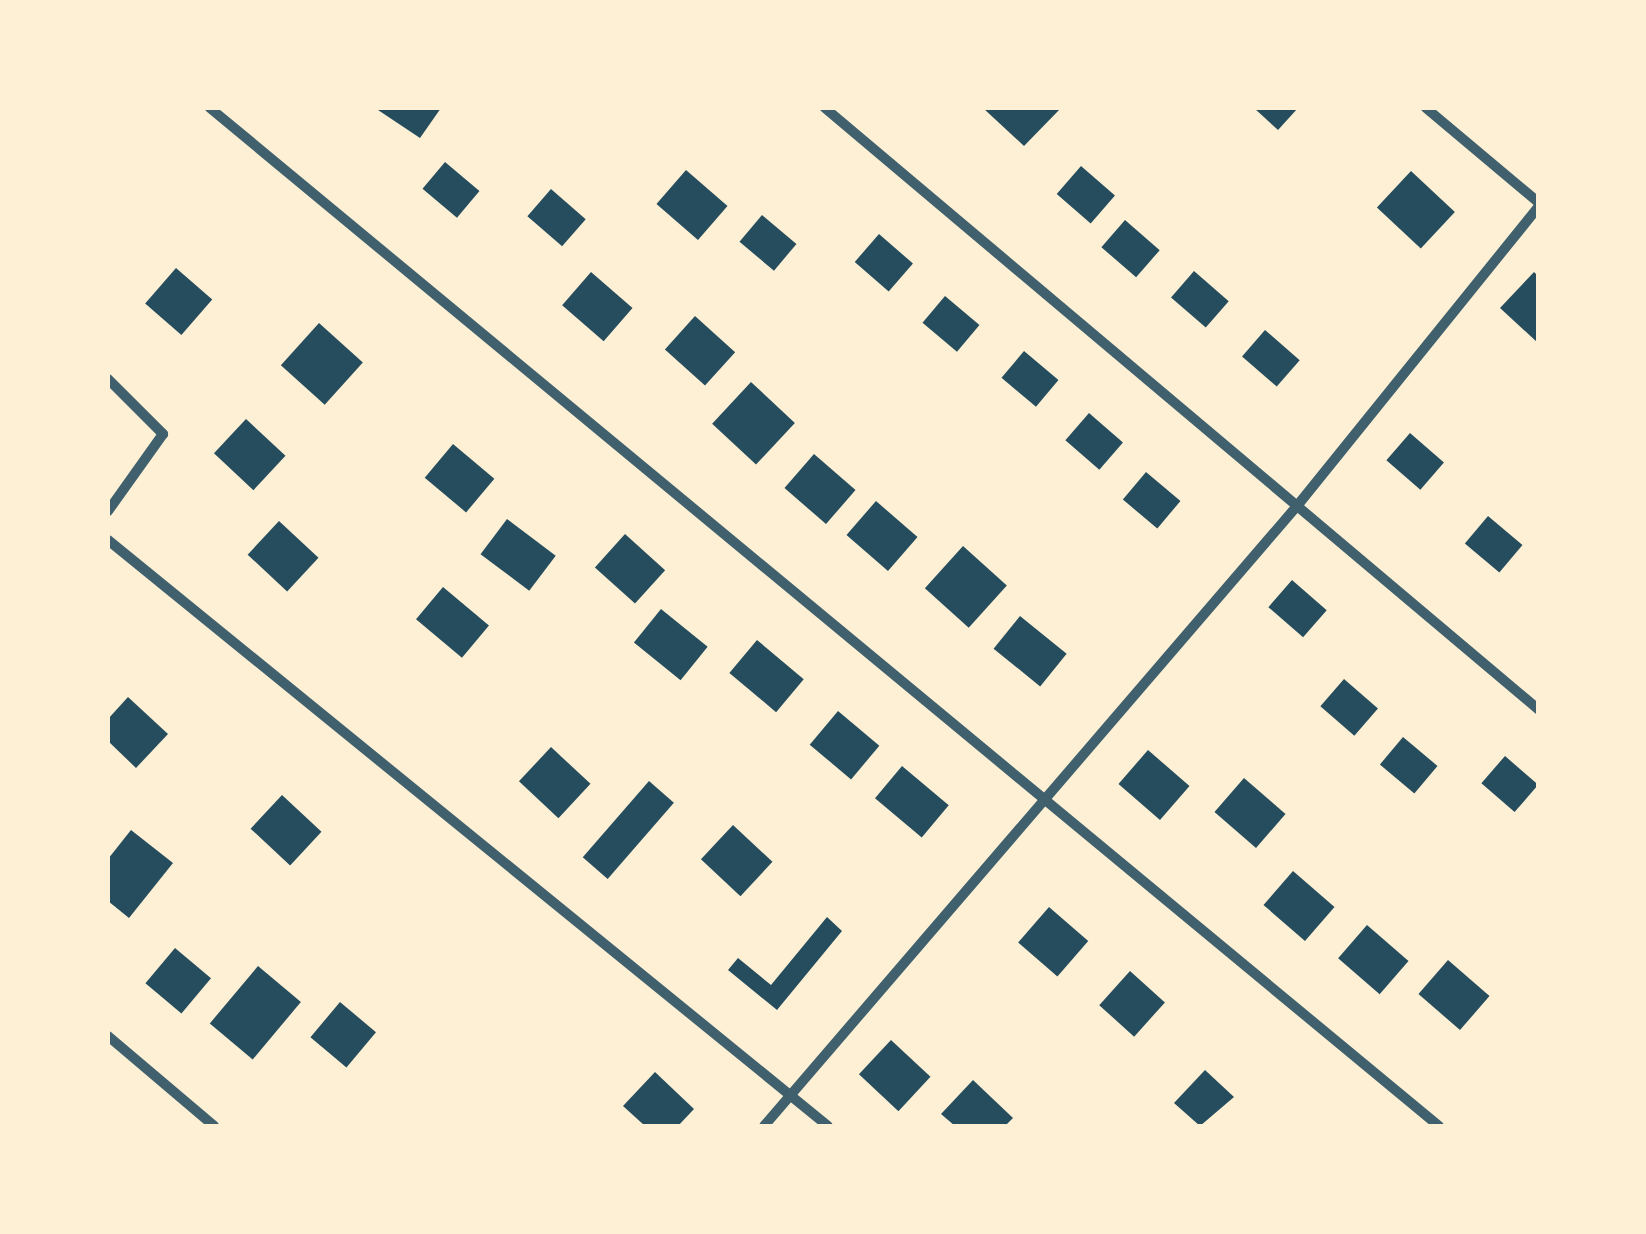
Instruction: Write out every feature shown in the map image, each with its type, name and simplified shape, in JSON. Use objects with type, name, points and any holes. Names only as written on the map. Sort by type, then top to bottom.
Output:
[{"type":"street","points":[[210,108],[1439,1126]]},
{"type":"street","points":[[825,108],[1538,709]]},
{"type":"street","points":[[764,1126],[1297,506],[1538,205],[1426,108]]},
{"type":"street","points":[[108,379],[162,434],[108,512]]},
{"type":"street","points":[[108,540],[828,1126]]},
{"type":"street","points":[[108,1036],[214,1126]]},
{"type":"building","points":[[375,108],[441,108],[420,138]]},
{"type":"building","points":[[983,108],[1061,108],[1024,146]]},
{"type":"building","points":[[1254,108],[1298,108],[1278,130]]},
{"type":"building","points":[[445,162],[479,191],[457,218],[423,189]]},
{"type":"building","points":[[1081,166],[1115,196],[1091,223],[1057,194]]},
{"type":"building","points":[[686,170],[728,206],[698,240],[656,204]]},
{"type":"building","points":[[1411,171],[1455,212],[1421,248],[1377,208]]},
{"type":"building","points":[[551,189],[586,219],[562,246],[527,216]]},
{"type":"building","points":[[762,215],[796,244],[774,271],[740,242]]},
{"type":"building","points":[[1125,220],[1160,250],[1136,277],[1101,247]]},
{"type":"building","points":[[879,234],[913,264],[889,291],[855,262]]},
{"type":"building","points":[[176,268],[212,299],[181,335],[145,303]]},
{"type":"building","points":[[1194,271],[1229,301],[1206,328],[1171,297]]},
{"type":"building","points":[[591,272],[633,308],[604,341],[562,305]]},
{"type":"building","points":[[1534,272],[1538,276],[1538,343],[1500,308]]},
{"type":"building","points":[[945,296],[979,325],[957,352],[923,323]]},
{"type":"building","points":[[695,316],[735,352],[705,386],[665,349]]},
{"type":"building","points":[[319,323],[363,362],[325,405],[281,365]]},
{"type":"building","points":[[1265,330],[1300,360],[1277,387],[1242,356]]},
{"type":"building","points":[[1024,351],[1058,380],[1036,407],[1002,378]]},
{"type":"building","points":[[751,382],[795,423],[756,465],[712,424]]},
{"type":"building","points":[[1089,413],[1123,443],[1099,470],[1065,440]]},
{"type":"building","points":[[246,419],[285,456],[253,490],[214,453]]},
{"type":"building","points":[[1410,433],[1444,463],[1420,490],[1386,460]]},
{"type":"building","points":[[453,444],[494,479],[466,512],[425,478]]},
{"type":"building","points":[[814,454],[856,490],[826,524],[784,488]]},
{"type":"building","points":[[1146,472],[1180,501],[1157,529],[1123,500]]},
{"type":"building","points":[[876,501],[918,537],[888,571],[846,535]]},
{"type":"building","points":[[1488,516],[1522,545],[1499,573],[1465,544]]},
{"type":"building","points":[[507,519],[556,556],[529,591],[481,554]]},
{"type":"building","points":[[279,521],[318,558],[287,591],[248,555]]},
{"type":"building","points":[[625,534],[665,570],[635,604],[595,567]]},
{"type":"building","points":[[963,546],[1007,585],[969,628],[925,588]]},
{"type":"building","points":[[1292,580],[1327,610],[1303,637],[1268,607]]},
{"type":"building","points":[[443,587],[489,626],[462,658],[416,619]]},
{"type":"building","points":[[661,609],[708,647],[681,680],[634,642]]},
{"type":"building","points":[[1020,616],[1067,654],[1040,686],[994,649]]},
{"type":"building","points":[[757,640],[804,679],[776,712],[729,673]]},
{"type":"building","points":[[1344,679],[1378,709],[1354,736],[1320,706]]},
{"type":"building","points":[[128,697],[168,734],[136,768],[108,741],[108,719]]},
{"type":"building","points":[[838,711],[879,746],[851,779],[810,745]]},
{"type":"building","points":[[1403,737],[1437,766],[1414,794],[1380,765]]},
{"type":"building","points":[[551,747],[590,784],[558,818],[519,781]]},
{"type":"building","points":[[1148,750],[1190,786],[1160,820],[1118,784]]},
{"type":"building","points":[[1505,756],[1538,785],[1515,812],[1481,783]]},
{"type":"building","points":[[902,766],[949,805],[922,837],[875,798]]},
{"type":"building","points":[[1244,778],[1286,814],[1256,848],[1214,812]]},
{"type":"building","points":[[649,781],[674,803],[608,879],[583,857]]},
{"type":"building","points":[[282,795],[321,832],[290,865],[251,829]]},
{"type":"building","points":[[733,825],[772,862],[740,896],[701,859]]},
{"type":"building","points":[[131,830],[173,863],[129,918],[108,901],[108,859]]},
{"type":"building","points":[[1293,871],[1335,907],[1305,941],[1263,905]]},
{"type":"building","points":[[1049,907],[1088,941],[1057,977],[1018,942]]},
{"type":"building","points":[[827,917],[842,931],[777,1010],[728,970],[738,958],[771,985]]},
{"type":"building","points":[[1367,925],[1409,961],[1380,994],[1338,958]]},
{"type":"building","points":[[175,948],[211,978],[181,1013],[145,983]]},
{"type":"building","points":[[1448,960],[1490,996],[1460,1030],[1418,994]]},
{"type":"building","points":[[258,966],[301,1002],[253,1059],[210,1023]]},
{"type":"building","points":[[1130,971],[1165,1002],[1134,1037],[1099,1005]]},
{"type":"building","points":[[340,1002],[376,1032],[346,1067],[310,1037]]},
{"type":"building","points":[[891,1040],[930,1077],[898,1111],[859,1074]]},
{"type":"building","points":[[1205,1070],[1234,1097],[1200,1126],[1174,1103]]},
{"type":"building","points":[[655,1072],[694,1109],[678,1126],[645,1126],[623,1106]]},
{"type":"building","points":[[973,1080],[1013,1118],[1005,1126],[955,1126],[941,1114]]}]
